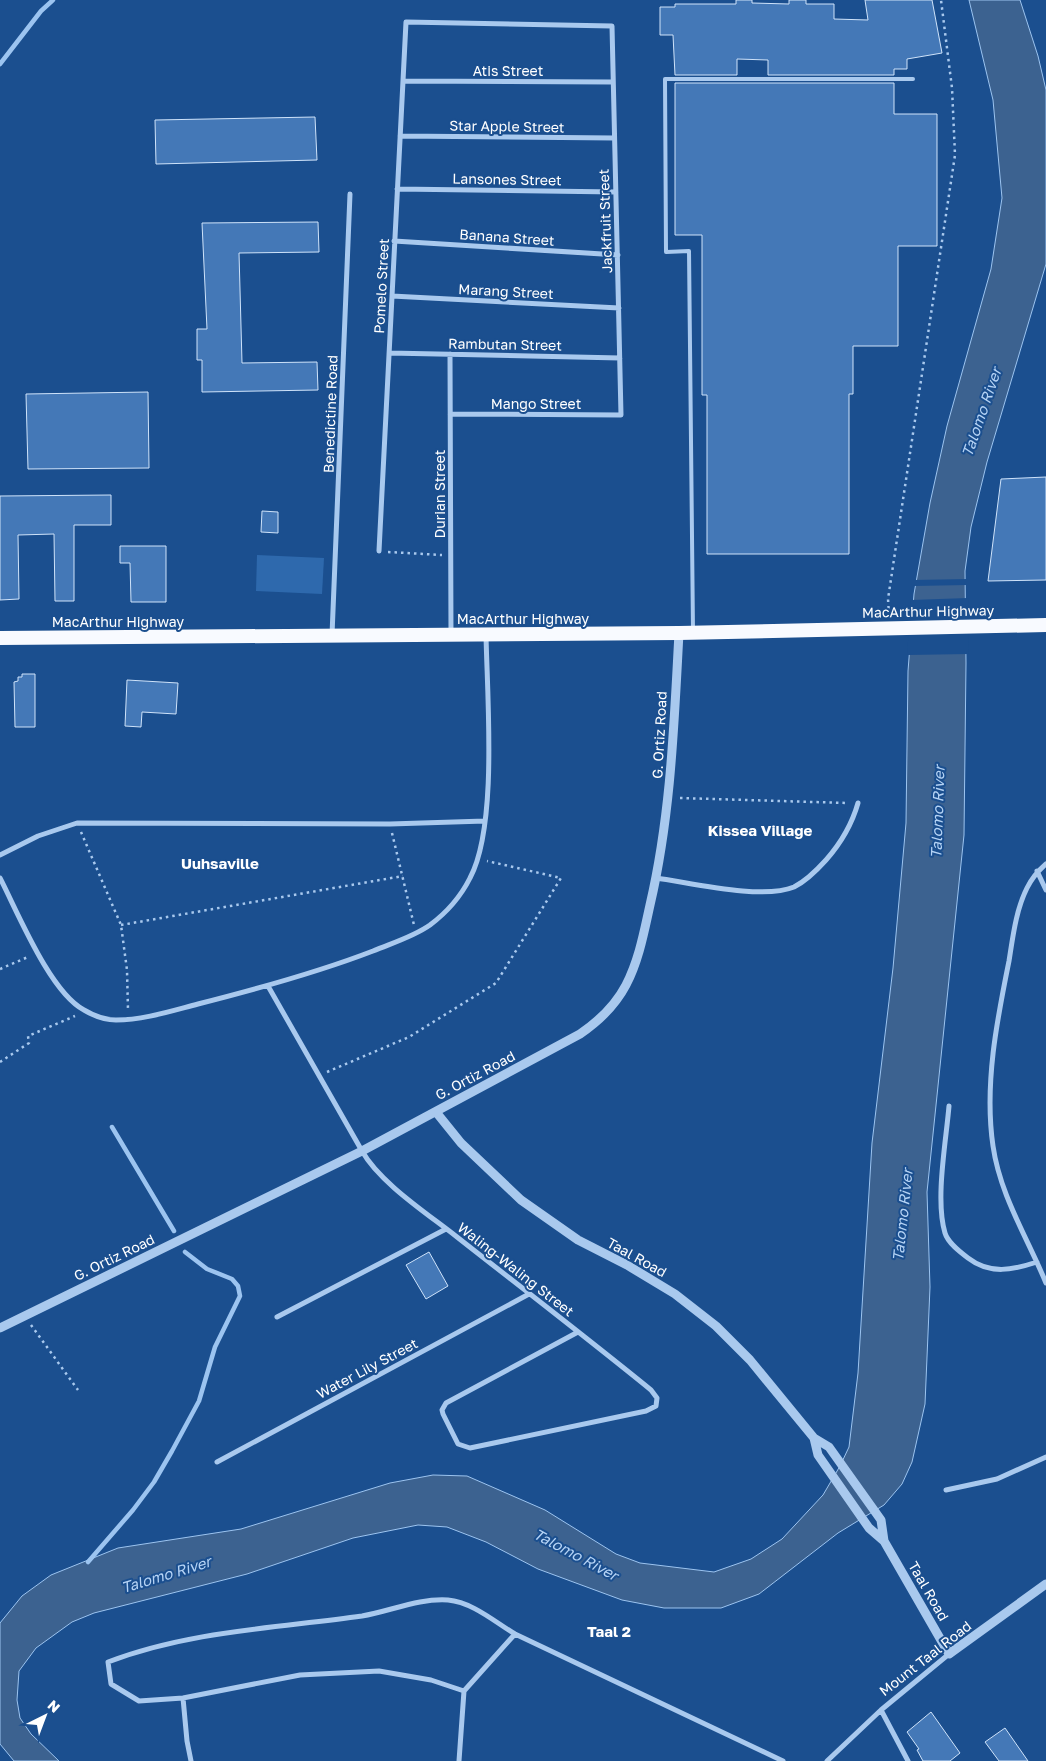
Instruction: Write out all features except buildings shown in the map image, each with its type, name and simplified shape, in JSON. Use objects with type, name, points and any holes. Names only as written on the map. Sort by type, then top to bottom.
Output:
[{"type":"highway","name":"MacArthur Highway","points":[[0,638],[686,633],[1046,625]]},
{"type":"street","name":"Jackfruit Street","points":[[406,22],[612,26],[621,414]]},
{"type":"street","name":"Pomelo Street","points":[[379,551],[406,22]]},
{"type":"street","name":"Atis Street","points":[[403,81],[613,82]]},
{"type":"street","name":"Star Apple Street","points":[[400,136],[614,138]]},
{"type":"street","name":"Lansones Street","points":[[397,189],[616,192]]},
{"type":"street","name":"Benedictine Road","points":[[332,635],[350,194]]},
{"type":"street","name":"Banana Street","points":[[394,241],[618,255]]},
{"type":"street","name":"Marang Street","points":[[392,296],[619,308]]},
{"type":"street","name":"Rambutan Street","points":[[389,353],[620,358]]},
{"type":"street","name":"Durian Street","points":[[450,354],[451,635]]},
{"type":"street","name":"Mango Street","points":[[450,414],[621,414]]},
{"type":"street","name":"G. Ortiz Road","points":[[0,1328],[362,1151],[580,1034],[598,1022],[611,1008],[626,985],[639,952],[656,878],[669,798],[686,633]]},
{"type":"street","points":[[0,878],[38,952],[60,988],[82,1009],[97,1016],[114,1020],[158,1014],[268,986],[348,960],[416,934],[430,925],[453,904],[471,877],[478,859],[485,821],[488,783],[486,634]]},
{"type":"street","points":[[656,878],[766,893],[795,886],[809,877],[835,850],[854,818],[858,803]]},
{"type":"street","points":[[0,855],[38,836],[77,823],[390,824],[485,821]]},
{"type":"street","points":[[1046,864],[1037,871],[1020,905],[1015,926],[995,1033],[991,1099],[992,1145],[1002,1188],[1046,1283]]},
{"type":"street","points":[[1037,871],[1046,890]]},
{"type":"street","name":"Waling-Waling Street","points":[[268,986],[367,1161],[385,1179],[446,1229],[578,1332],[651,1390],[658,1402],[656,1406],[646,1411],[470,1448],[458,1444],[443,1414],[442,1410],[446,1403],[578,1332]]},
{"type":"street","points":[[949,1106],[941,1204],[946,1234],[959,1251],[975,1264],[995,1270],[1013,1270],[1037,1262]]},
{"type":"street","name":"Taal Road","points":[[436,1112],[461,1142],[520,1200],[578,1240],[627,1265],[675,1294],[716,1326],[750,1360],[814,1438],[829,1447],[881,1520],[884,1541]]},
{"type":"street","points":[[277,1317],[446,1229]]},
{"type":"street","name":"Water Lily Street","points":[[217,1462],[529,1294]]},
{"type":"street","name":"Taal Road","points":[[814,1438],[818,1455],[869,1528],[884,1541],[949,1654]]},
{"type":"street","points":[[946,1490],[997,1478],[1046,1457]]},
{"type":"street","name":"Mount Taal Road","points":[[827,1761],[881,1710],[949,1654],[1046,1584]]},
{"type":"street","points":[[464,1691],[406,1674],[352,1671],[300,1675],[183,1698],[139,1701],[111,1684],[108,1662],[138,1651],[212,1635],[371,1614],[437,1600],[462,1603],[515,1634],[783,1761]]},
{"type":"street","points":[[459,1761],[464,1691],[515,1634]]},
{"type":"street","points":[[183,1698],[191,1761]]},
{"type":"street","points":[[881,1710],[908,1761]]},
{"type":"lane","points":[[686,633],[689,251],[666,252],[665,79],[913,79]]},
{"type":"path","points":[[891,628],[888,598],[955,155],[952,88],[941,0]]},
{"type":"path","points":[[379,551],[451,556]]},
{"type":"path","points":[[669,798],[858,803]]},
{"type":"path","points":[[77,823],[121,925],[128,970],[128,1019]]},
{"type":"path","points":[[390,824],[416,934]]},
{"type":"path","points":[[319,1075],[409,1037],[496,983],[561,878],[478,859]]},
{"type":"path","points":[[121,925],[403,876]]},
{"type":"path","points":[[0,969],[38,952]]},
{"type":"path","points":[[0,1062],[30,1043],[28,1036],[67,1021],[82,1009]]},
{"type":"path","points":[[24,1316],[78,1390]]},
{"type":"shaded area","points":[[257,555],[324,558],[322,594],[256,591]]},
{"type":"water","name":"Talomo River","points":[[969,0],[1020,0],[1038,56],[1046,90],[1046,264],[987,462],[971,527],[965,571],[964,835],[927,1192],[930,1287],[925,1404],[912,1462],[902,1484],[884,1505],[838,1533],[759,1594],[721,1608],[664,1608],[622,1600],[538,1569],[486,1542],[447,1527],[418,1525],[353,1538],[247,1574],[94,1613],[72,1622],[36,1648],[19,1671],[17,1700],[20,1718],[31,1734],[59,1761],[14,1761],[0,1744],[0,1623],[22,1596],[51,1575],[118,1548],[241,1529],[390,1483],[433,1475],[467,1476],[545,1510],[616,1554],[640,1563],[714,1572],[751,1559],[782,1539],[823,1495],[840,1466],[849,1447],[858,1373],[872,1143],[893,968],[906,823],[908,671],[914,594],[930,503],[947,426],[991,269],[1002,198],[993,100]]},
{"type":"pier","points":[[968,579],[968,585],[913,586],[913,580]]},
{"type":"pier","points":[[968,598],[969,654],[907,655],[911,600]]},
{"type":"waterway","points":[[0,64],[41,11],[53,0]]},
{"type":"waterway","points":[[112,1127],[174,1231]]},
{"type":"waterway","points":[[88,1562],[133,1510],[154,1482],[172,1451],[199,1401],[215,1347],[240,1296],[238,1286],[232,1279],[207,1269],[185,1252]]},
{"type":"district","name":"Kissea Village","points":[[760,830]]},
{"type":"district","name":"Uuhsaville","points":[[220,863]]},
{"type":"district","name":"Taal 2","points":[[609,1631]]}]
